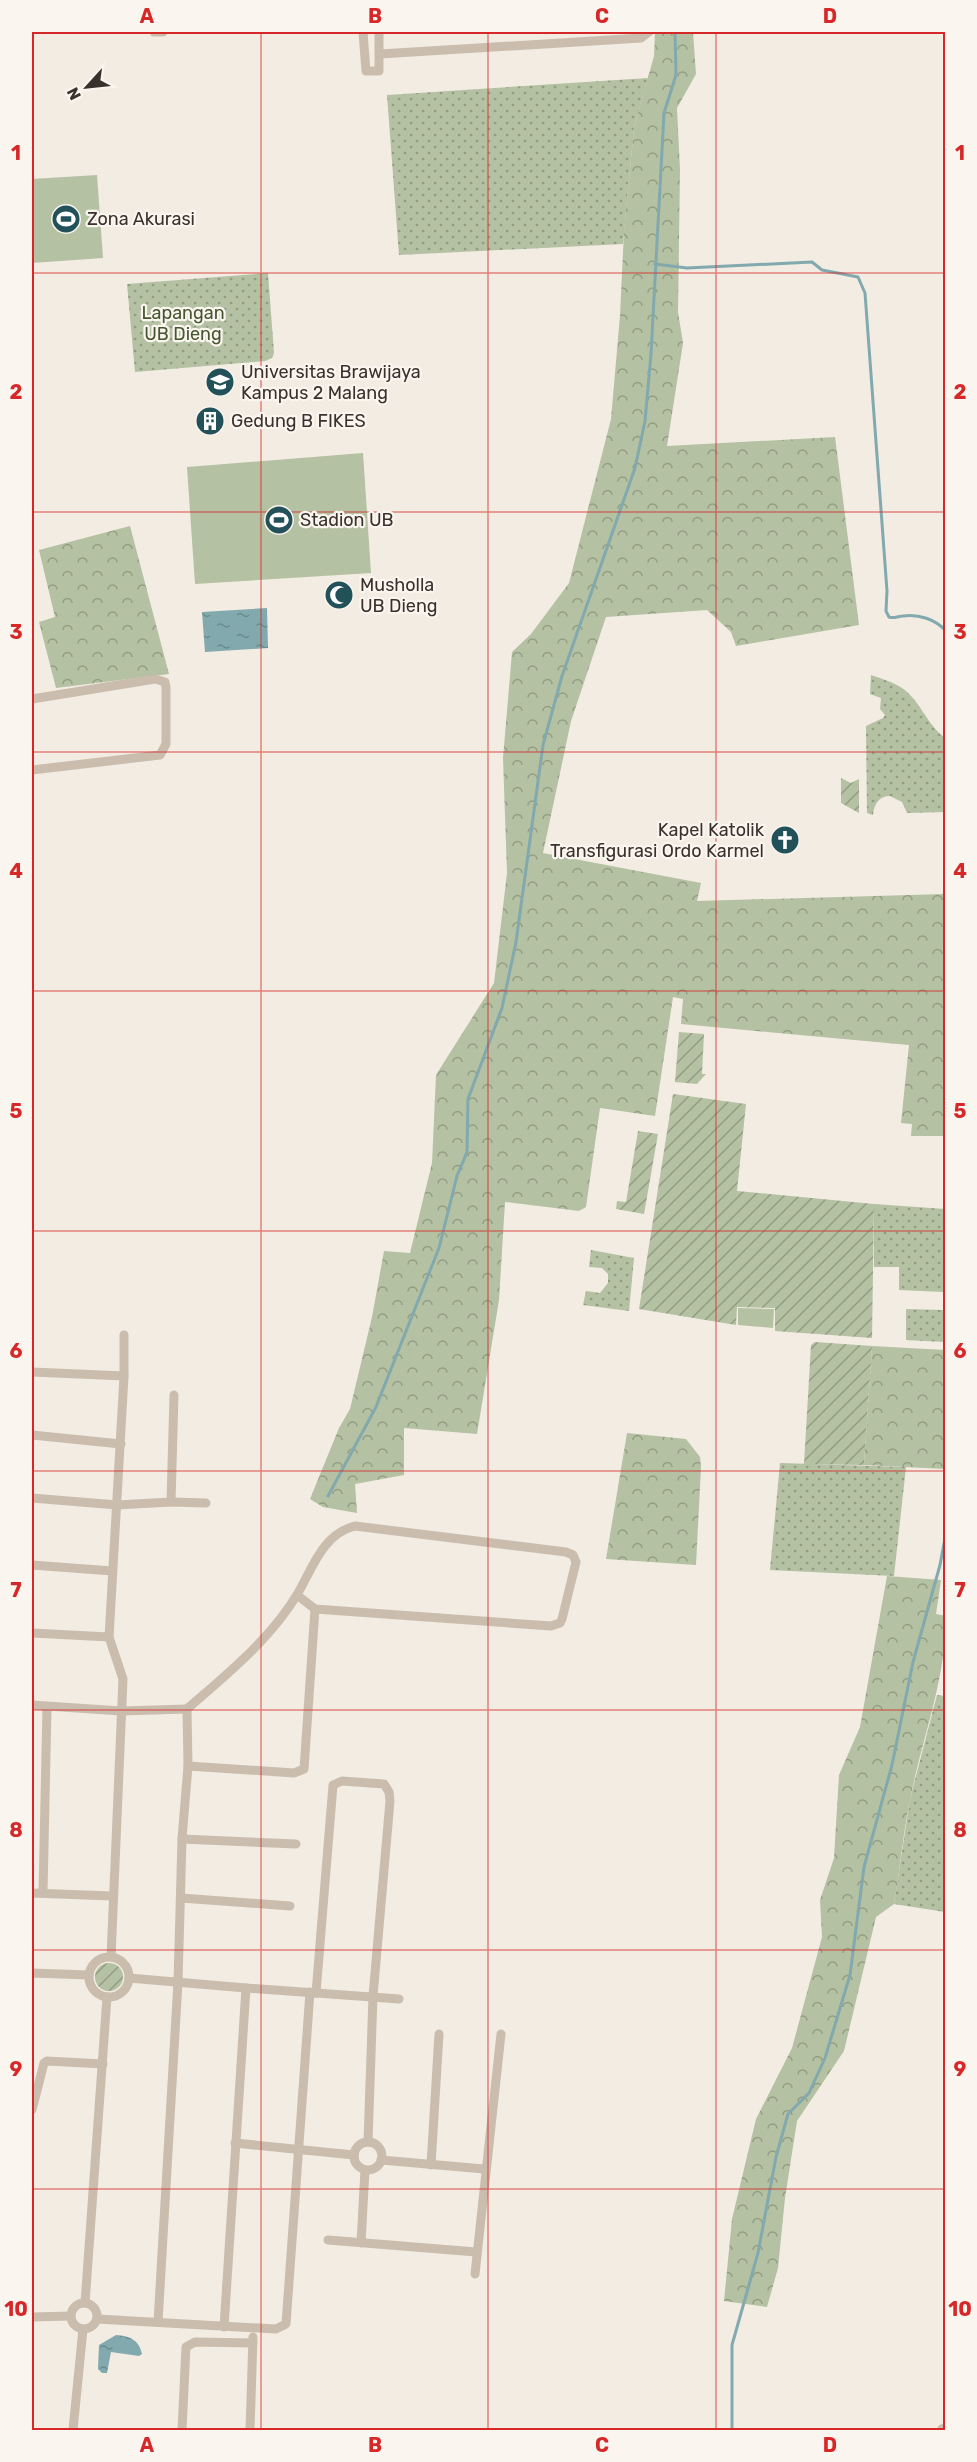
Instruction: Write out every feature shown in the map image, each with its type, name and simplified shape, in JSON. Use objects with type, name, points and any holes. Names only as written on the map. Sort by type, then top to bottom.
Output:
[{"type":"street","points":[[154,32],[164,32]]},
{"type":"street","points":[[363,36],[366,71],[379,71],[379,32]]},
{"type":"street","points":[[380,54],[641,38],[649,32]]},
{"type":"street","points":[[32,699],[155,679],[165,682],[166,688],[166,744],[160,755],[32,770]]},
{"type":"street","points":[[111,1957],[123,1679],[109,1637],[121,1444],[124,1335]]},
{"type":"street","points":[[32,1372],[124,1376]]},
{"type":"street","points":[[171,1502],[174,1395]]},
{"type":"street","points":[[32,1435],[121,1444]]},
{"type":"street","points":[[32,1498],[117,1505],[206,1503]]},
{"type":"street","points":[[32,1705],[121,1711],[187,1709],[261,1641],[297,1595],[319,1554],[331,1539],[346,1528],[355,1526],[566,1552],[573,1556],[576,1562],[562,1619],[556,1625],[315,1610],[297,1595]]},
{"type":"street","points":[[32,1565],[112,1571]]},
{"type":"street","points":[[188,1766],[294,1773],[304,1769],[315,1610]]},
{"type":"street","points":[[32,1633],[109,1637]]},
{"type":"street","points":[[43,1893],[47,1707]]},
{"type":"street","points":[[158,2322],[178,1982],[182,1839],[188,1766],[187,1709]]},
{"type":"street","points":[[97,2319],[276,2329],[286,2324],[298,2150],[333,1789],[335,1783],[342,1781],[384,1785],[389,1792],[390,1813],[373,1996],[368,2142]]},
{"type":"street","points":[[182,1839],[296,1844]]},
{"type":"street","points":[[32,1893],[112,1896]]},
{"type":"street","points":[[181,1898],[290,1906]]},
{"type":"street","points":[[111,1957],[124,1964],[129,1978],[124,1990],[117,1996],[107,1997],[94,1990],[89,1975],[96,1962],[111,1957]]},
{"type":"street","points":[[32,1973],[89,1975]]},
{"type":"street","points":[[129,1978],[399,1999]]},
{"type":"street","points":[[224,2326],[246,1988]]},
{"type":"street","points":[[85,2303],[107,1997]]},
{"type":"street","points":[[431,2165],[439,2034]]},
{"type":"street","points":[[475,2274],[484,2169],[501,2034]]},
{"type":"street","points":[[32,2110],[44,2063],[47,2061],[103,2064]]},
{"type":"street","points":[[368,2142],[379,2148],[381,2160],[377,2167],[366,2170],[358,2166],[354,2155],[360,2145],[368,2142]]},
{"type":"street","points":[[235,2143],[354,2155]]},
{"type":"street","points":[[381,2160],[484,2169]]},
{"type":"street","points":[[361,2243],[366,2170]]},
{"type":"street","points":[[328,2240],[476,2252]]},
{"type":"street","points":[[71,2316],[77,2305],[85,2303]]},
{"type":"street","points":[[71,2316],[76,2326],[83,2329],[90,2328],[97,2319],[96,2311],[85,2303]]},
{"type":"street","points":[[32,2317],[71,2316]]},
{"type":"street","points":[[250,2430],[253,2328]]},
{"type":"street","points":[[73,2430],[83,2329]]},
{"type":"street","points":[[182,2430],[186,2347],[195,2342],[253,2343]]},
{"type":"green space","points":[[655,32],[693,32],[696,74],[677,108],[680,170],[678,312],[683,343],[667,446],[835,437],[859,625],[736,646],[731,632],[707,610],[606,617],[571,721],[543,853],[701,883],[697,901],[945,894],[945,1136],[911,1136],[912,1124],[901,1123],[909,1045],[681,1024],[683,999],[673,997],[655,1116],[600,1108],[586,1207],[579,1211],[505,1202],[499,1300],[477,1434],[404,1428],[404,1475],[355,1484],[357,1513],[323,1507],[310,1499],[339,1428],[350,1409],[372,1317],[384,1251],[410,1253],[432,1163],[436,1075],[494,983],[507,873],[503,758],[512,652],[531,634],[569,583],[611,419],[620,316],[624,231],[634,127],[654,56]]},
{"type":"green space","points":[[648,78],[634,127],[623,244],[399,255],[387,95]]},
{"type":"green space","name":"Zona Akurasi","points":[[97,175],[103,258],[32,263],[32,179]]},
{"type":"green space","name":"Lapangan UB Dieng","points":[[268,273],[274,353],[272,358],[265,361],[135,372],[127,284]]},
{"type":"green space","name":"Stadion UB","points":[[363,453],[371,573],[195,584],[187,467]]},
{"type":"green space","points":[[130,526],[169,674],[56,688],[39,622],[55,617],[39,550]]},
{"type":"green space","points":[[871,675],[894,683],[906,691],[945,738],[945,812],[907,813],[902,802],[890,796],[878,801],[873,815],[867,813],[866,726],[885,715],[880,709],[881,698],[870,694]]},
{"type":"green space","points":[[841,778],[851,783],[859,779],[859,813],[841,803]]},
{"type":"green space","points":[[679,1032],[704,1034],[702,1074],[706,1074],[697,1084],[675,1082]]},
{"type":"green space","points":[[673,1094],[746,1104],[737,1191],[874,1204],[872,1338],[775,1331],[775,1308],[737,1307],[736,1325],[639,1309]]},
{"type":"green space","points":[[638,1131],[658,1134],[644,1214],[616,1209],[617,1201],[626,1202]]},
{"type":"green space","points":[[874,1204],[945,1209],[945,1342],[906,1340],[906,1309],[943,1310],[943,1292],[899,1290],[899,1267],[874,1267]]},
{"type":"green space","points":[[591,1250],[634,1258],[629,1311],[583,1305],[586,1291],[600,1293],[608,1283],[608,1274],[602,1268],[589,1267]]},
{"type":"green space","points":[[738,1308],[774,1309],[773,1328],[738,1325]]},
{"type":"green space","points":[[815,1342],[872,1346],[864,1465],[804,1464],[811,1345]]},
{"type":"green space","points":[[872,1346],[945,1350],[945,1469],[864,1465]]},
{"type":"green space","points":[[627,1433],[686,1439],[700,1457],[696,1565],[606,1559]]},
{"type":"green space","points":[[780,1463],[906,1467],[894,1576],[770,1570]]},
{"type":"green space","points":[[887,1576],[941,1580],[936,1614],[946,1616],[938,1686],[910,1800],[894,1904],[876,1917],[844,2051],[797,2121],[785,2198],[778,2268],[767,2307],[724,2301],[732,2219],[756,2119],[792,2048],[822,1937],[820,1900],[834,1858],[839,1775],[860,1727]]},
{"type":"green space","points":[[937,1695],[945,1696],[945,1912],[894,1904],[910,1799]]},
{"type":"green space","points":[[109,1963],[119,1967],[123,1977],[119,1987],[109,1991],[99,1987],[95,1977],[99,1967]]},
{"type":"water","points":[[267,608],[268,648],[205,652],[202,612]]},
{"type":"water","points":[[116,2335],[126,2336],[133,2340],[139,2345],[142,2354],[139,2356],[111,2352],[107,2373],[102,2373],[98,2369],[99,2345]]},
{"type":"waterway","points":[[328,1496],[376,1407],[439,1248],[457,1176],[467,1152],[468,1099],[502,1008],[516,942],[543,745],[562,676],[635,468],[645,421],[651,354],[664,113],[676,75],[675,32]]},
{"type":"waterway","points":[[655,264],[687,268],[812,262],[822,270],[858,277],[865,293],[887,591],[886,611],[891,618],[909,616],[926,618],[937,623],[946,631]]},
{"type":"waterway","points":[[732,2430],[732,2345],[758,2253],[776,2157],[788,2114],[809,2093],[825,2058],[850,1975],[864,1867],[892,1765],[913,1662],[940,1565],[946,1533]]},
{"type":"place","name":"Zona Akurasi","points":[[66,219]]},
{"type":"place","name":"Universitas Brawijaya Kampus 2 Malang","points":[[220,382]]},
{"type":"place","name":"Gedung B FIKES","points":[[210,421]]},
{"type":"place","name":"Stadion UB","points":[[279,520]]},
{"type":"place","name":"Musholla UB Dieng","points":[[339,595]]},
{"type":"place","name":"Kapel Katolik Transfigurasi Ordo Karmel","points":[[785,840]]}]
